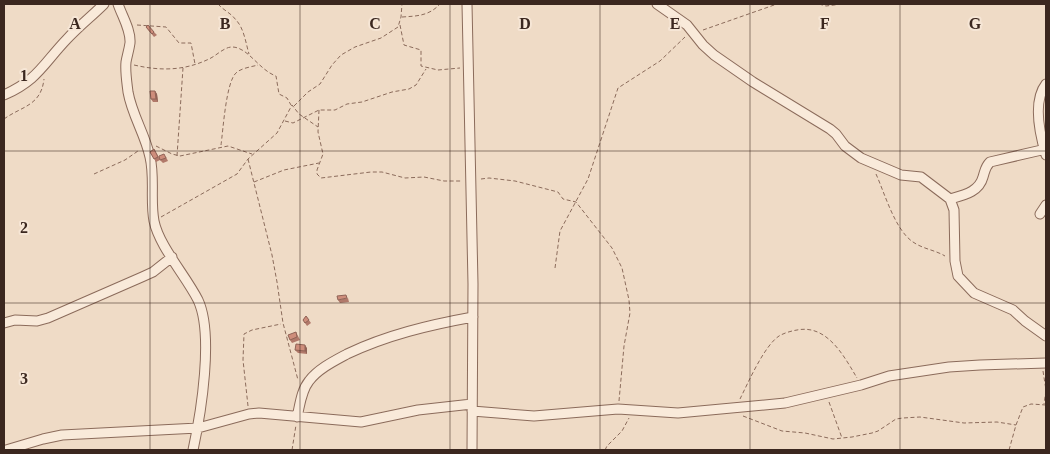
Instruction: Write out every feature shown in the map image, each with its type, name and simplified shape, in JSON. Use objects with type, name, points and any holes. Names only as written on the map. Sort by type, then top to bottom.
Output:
[{"type":"street","points":[[4,95],[24,85],[36,76],[66,39],[104,4]]},
{"type":"street","points":[[118,4],[126,24],[130,42],[126,64],[128,93],[146,142],[153,175],[154,221],[161,240],[199,303],[203,316],[205,348],[198,428],[193,450]]},
{"type":"street","points":[[467,4],[473,317],[472,450]]},
{"type":"street","points":[[657,4],[675,15],[714,55],[753,82],[830,129],[853,152],[872,164],[901,175],[921,177],[950,199],[954,210],[955,261],[958,276],[974,293],[1014,310],[1030,325],[1046,336]]},
{"type":"street","points":[[950,199],[978,188],[985,166],[990,162],[1046,151],[1039,113],[1041,90],[1046,84]]},
{"type":"street","points":[[1040,214],[1046,206]]},
{"type":"street","points":[[4,323],[16,320],[36,320],[58,314],[142,278],[172,257]]},
{"type":"street","points":[[297,417],[302,393],[309,380],[322,369],[364,346],[387,337],[412,329],[473,317]]},
{"type":"street","points":[[6,450],[43,439],[62,436],[198,428],[249,414],[272,413],[361,422],[418,410],[472,407],[534,416],[618,409],[678,413],[786,403],[890,376],[949,367],[980,364],[1044,363]]},
{"type":"path","points":[[218,4],[239,23],[249,54],[258,65],[268,73],[276,76],[279,94],[287,98],[299,114],[319,127]]},
{"type":"path","points":[[402,4],[400,25],[402,44],[421,50],[420,66],[426,69],[468,67]]},
{"type":"path","points":[[401,17],[421,16],[432,11],[440,4]]},
{"type":"path","points":[[555,268],[560,231],[595,162],[618,88],[660,61],[684,37],[777,4]]},
{"type":"path","points":[[819,4],[826,6],[842,4]]},
{"type":"path","points":[[126,24],[166,28],[179,43],[191,43],[195,65]]},
{"type":"path","points":[[154,221],[233,176],[253,154],[272,139],[293,106],[320,84],[332,65],[341,56],[389,34],[400,25]]},
{"type":"path","points":[[126,64],[170,70],[195,65],[230,47],[238,48],[249,54]]},
{"type":"path","points":[[4,119],[36,100],[43,83],[45,65]]},
{"type":"path","points":[[221,146],[225,110],[233,77],[238,71],[258,65]]},
{"type":"path","points":[[177,156],[183,67]]},
{"type":"path","points":[[284,121],[293,123],[319,110],[335,110],[346,104],[362,102],[392,92],[409,89],[416,85],[426,69]]},
{"type":"path","points":[[319,110],[319,136],[323,154],[317,174],[325,178],[371,172],[382,172],[405,178],[424,177],[454,182],[489,178],[514,181],[558,192],[564,198],[576,202],[612,248],[622,268],[629,300],[630,313],[624,346],[618,409]]},
{"type":"path","points":[[94,174],[125,160],[146,142],[177,156],[221,146],[235,147],[253,154]]},
{"type":"path","points":[[248,159],[276,273],[283,324],[302,393]]},
{"type":"path","points":[[254,183],[289,168],[320,163]]},
{"type":"path","points":[[872,164],[894,216],[905,235],[913,242],[955,261]]},
{"type":"path","points":[[249,414],[243,360],[244,334],[252,330],[283,324]]},
{"type":"path","points":[[736,408],[749,378],[770,345],[779,336],[802,329],[812,330],[826,336],[842,354],[861,385]]},
{"type":"path","points":[[1009,450],[1023,407],[1032,404],[1045,405],[1044,363]]},
{"type":"path","points":[[827,399],[842,439]]},
{"type":"path","points":[[605,450],[622,431],[632,410]]},
{"type":"path","points":[[742,416],[782,431],[842,439],[878,431],[896,419],[903,418],[920,417],[1016,425]]},
{"type":"path","points":[[292,450],[297,417]]},
{"type":"building","points":[[148,25],[154,32],[152,34],[146,27]]},
{"type":"building","points":[[150,91],[155,91],[156,99],[151,99]]},
{"type":"building","points":[[154,149],[158,157],[154,159],[150,152]]},
{"type":"building","points":[[164,154],[166,158],[160,160],[159,156]]},
{"type":"building","points":[[346,295],[347,298],[338,300],[337,296]]},
{"type":"building","points":[[306,316],[309,320],[305,323],[303,320]]},
{"type":"building","points":[[296,332],[297,337],[290,340],[288,335]]},
{"type":"building","points":[[296,344],[305,345],[305,351],[295,350]]}]
